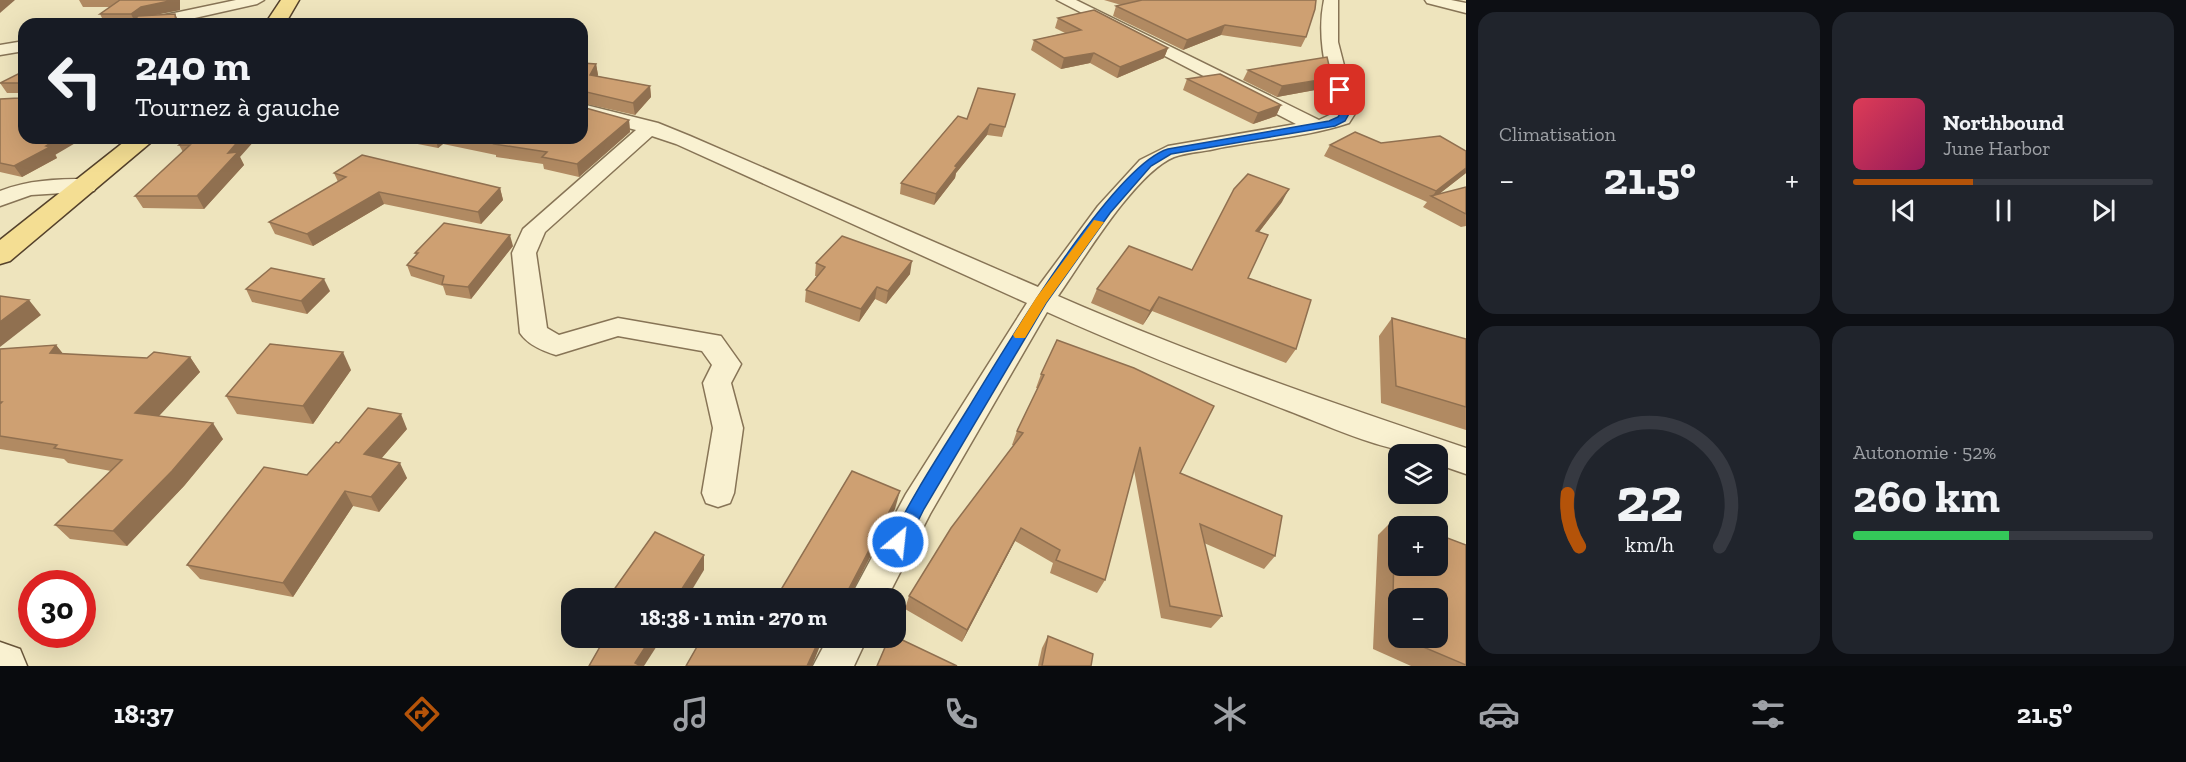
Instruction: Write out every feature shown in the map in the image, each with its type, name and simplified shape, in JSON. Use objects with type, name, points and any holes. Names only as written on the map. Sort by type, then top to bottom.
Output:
[{"type":"main road","points":[[278,18],[290,0]]},
{"type":"main road","points":[[0,255],[137,144]]},
{"type":"street","points":[[174,18],[257,0]]},
{"type":"street","points":[[1064,0],[1317,127]]},
{"type":"street","points":[[873,588],[918,504],[1041,301],[1106,211],[1157,156],[1238,138],[1317,127],[1342,119],[1346,112],[1330,47],[1327,18],[1331,0]]},
{"type":"street","points":[[1432,0],[1466,8]]},
{"type":"street","points":[[0,50],[18,47]]},
{"type":"street","points":[[588,111],[651,127],[821,200],[1041,301],[1227,376],[1466,461]]},
{"type":"street","points":[[651,127],[535,229],[525,253],[534,333],[556,345],[618,327],[711,343],[727,364],[717,383],[728,428],[718,493]]},
{"type":"street","points":[[0,199],[8,194],[48,186],[86,186]]},
{"type":"street","points":[[833,666],[843,648]]},
{"type":"building","points":[[120,0],[174,0],[141,7],[131,14],[100,14]]},
{"type":"building","points":[[1142,0],[1316,0],[1306,37],[1225,25],[1187,40],[1116,6]]},
{"type":"building","points":[[1094,10],[1168,48],[1120,67],[1094,53],[1064,58],[1034,40],[1081,30],[1058,18]]},
{"type":"building","points":[[175,14],[175,18],[136,18],[138,16]]},
{"type":"building","points":[[1327,57],[1332,78],[1282,86],[1248,70]]},
{"type":"building","points":[[588,63],[596,64],[590,75],[650,86],[633,103],[588,92]]},
{"type":"building","points":[[18,74],[18,83],[0,83]]},
{"type":"building","points":[[1220,74],[1281,105],[1258,113],[1187,79]]},
{"type":"building","points":[[978,88],[1015,94],[1005,127],[990,124],[955,166],[957,167],[936,194],[901,183],[958,116],[967,119]]},
{"type":"building","points":[[18,98],[18,144],[49,144],[46,146],[50,147],[14,166],[0,163],[0,99]]},
{"type":"building","points":[[588,109],[629,120],[577,164],[542,157],[547,152],[494,144],[588,144]]},
{"type":"building","points":[[1355,132],[1381,143],[1440,136],[1466,151],[1466,168],[1436,191],[1330,145]]},
{"type":"building","points":[[236,144],[228,153],[238,152],[197,196],[135,196],[190,145],[179,145]]},
{"type":"building","points":[[362,155],[500,188],[478,212],[379,192],[307,234],[269,222],[346,177],[334,173]]},
{"type":"building","points":[[1248,174],[1289,189],[1256,231],[1268,235],[1248,278],[1311,300],[1296,349],[1159,297],[1150,311],[1097,289],[1129,246],[1192,270],[1234,189]]},
{"type":"building","points":[[1466,187],[1466,214],[1431,196]]},
{"type":"building","points":[[444,223],[510,235],[468,287],[442,284],[444,276],[407,265],[418,253],[415,253]]},
{"type":"building","points":[[842,236],[912,261],[888,291],[877,287],[861,309],[806,290],[825,267],[816,263]]},
{"type":"building","points":[[271,268],[324,279],[301,301],[246,289]]},
{"type":"building","points":[[0,296],[29,300],[0,322]]},
{"type":"building","points":[[1392,318],[1466,339],[1466,407],[1396,386]]},
{"type":"building","points":[[1057,340],[1134,368],[1214,406],[1180,473],[1282,516],[1275,556],[1200,524],[1222,616],[1170,606],[1140,447],[1105,580],[1056,560],[1060,550],[1021,528],[967,630],[909,596],[951,528],[1023,433],[1017,431],[1044,375],[1041,374]]},
{"type":"building","points":[[270,344],[343,352],[303,406],[226,396]]},
{"type":"building","points":[[56,345],[50,353],[147,358],[154,352],[190,357],[135,413],[213,423],[172,471],[113,531],[55,525],[122,460],[54,448],[57,445],[0,436],[0,404],[2,402],[0,402],[0,349]]},
{"type":"building","points":[[368,408],[401,414],[364,454],[400,463],[371,497],[345,491],[283,583],[187,565],[264,467],[307,475],[336,442],[339,443]]},
{"type":"building","points":[[852,471],[900,491],[849,588],[782,588]]},
{"type":"building","points":[[655,532],[704,555],[683,588],[615,588]]},
{"type":"building","points":[[1448,538],[1466,545],[1466,665],[1426,648],[1448,648],[1448,588],[1393,588],[1393,576],[1448,576]]},
{"type":"building","points":[[1048,636],[1093,654],[1091,666],[1042,666]]},
{"type":"building","points":[[906,642],[957,666],[877,666],[885,648],[906,648]]},
{"type":"building","points":[[599,648],[645,648],[635,663],[641,666],[589,666]]},
{"type":"building","points":[[696,648],[815,648],[807,666],[686,666]]},
{"type":"slow traffic","points":[[1020,335],[1041,301],[1098,222]]},
{"type":"route","points":[[898,542],[918,504],[1041,301],[1106,211],[1148,164],[1157,156],[1168,152],[1238,138],[1332,124],[1342,119],[1346,112],[1340,90]]}]
